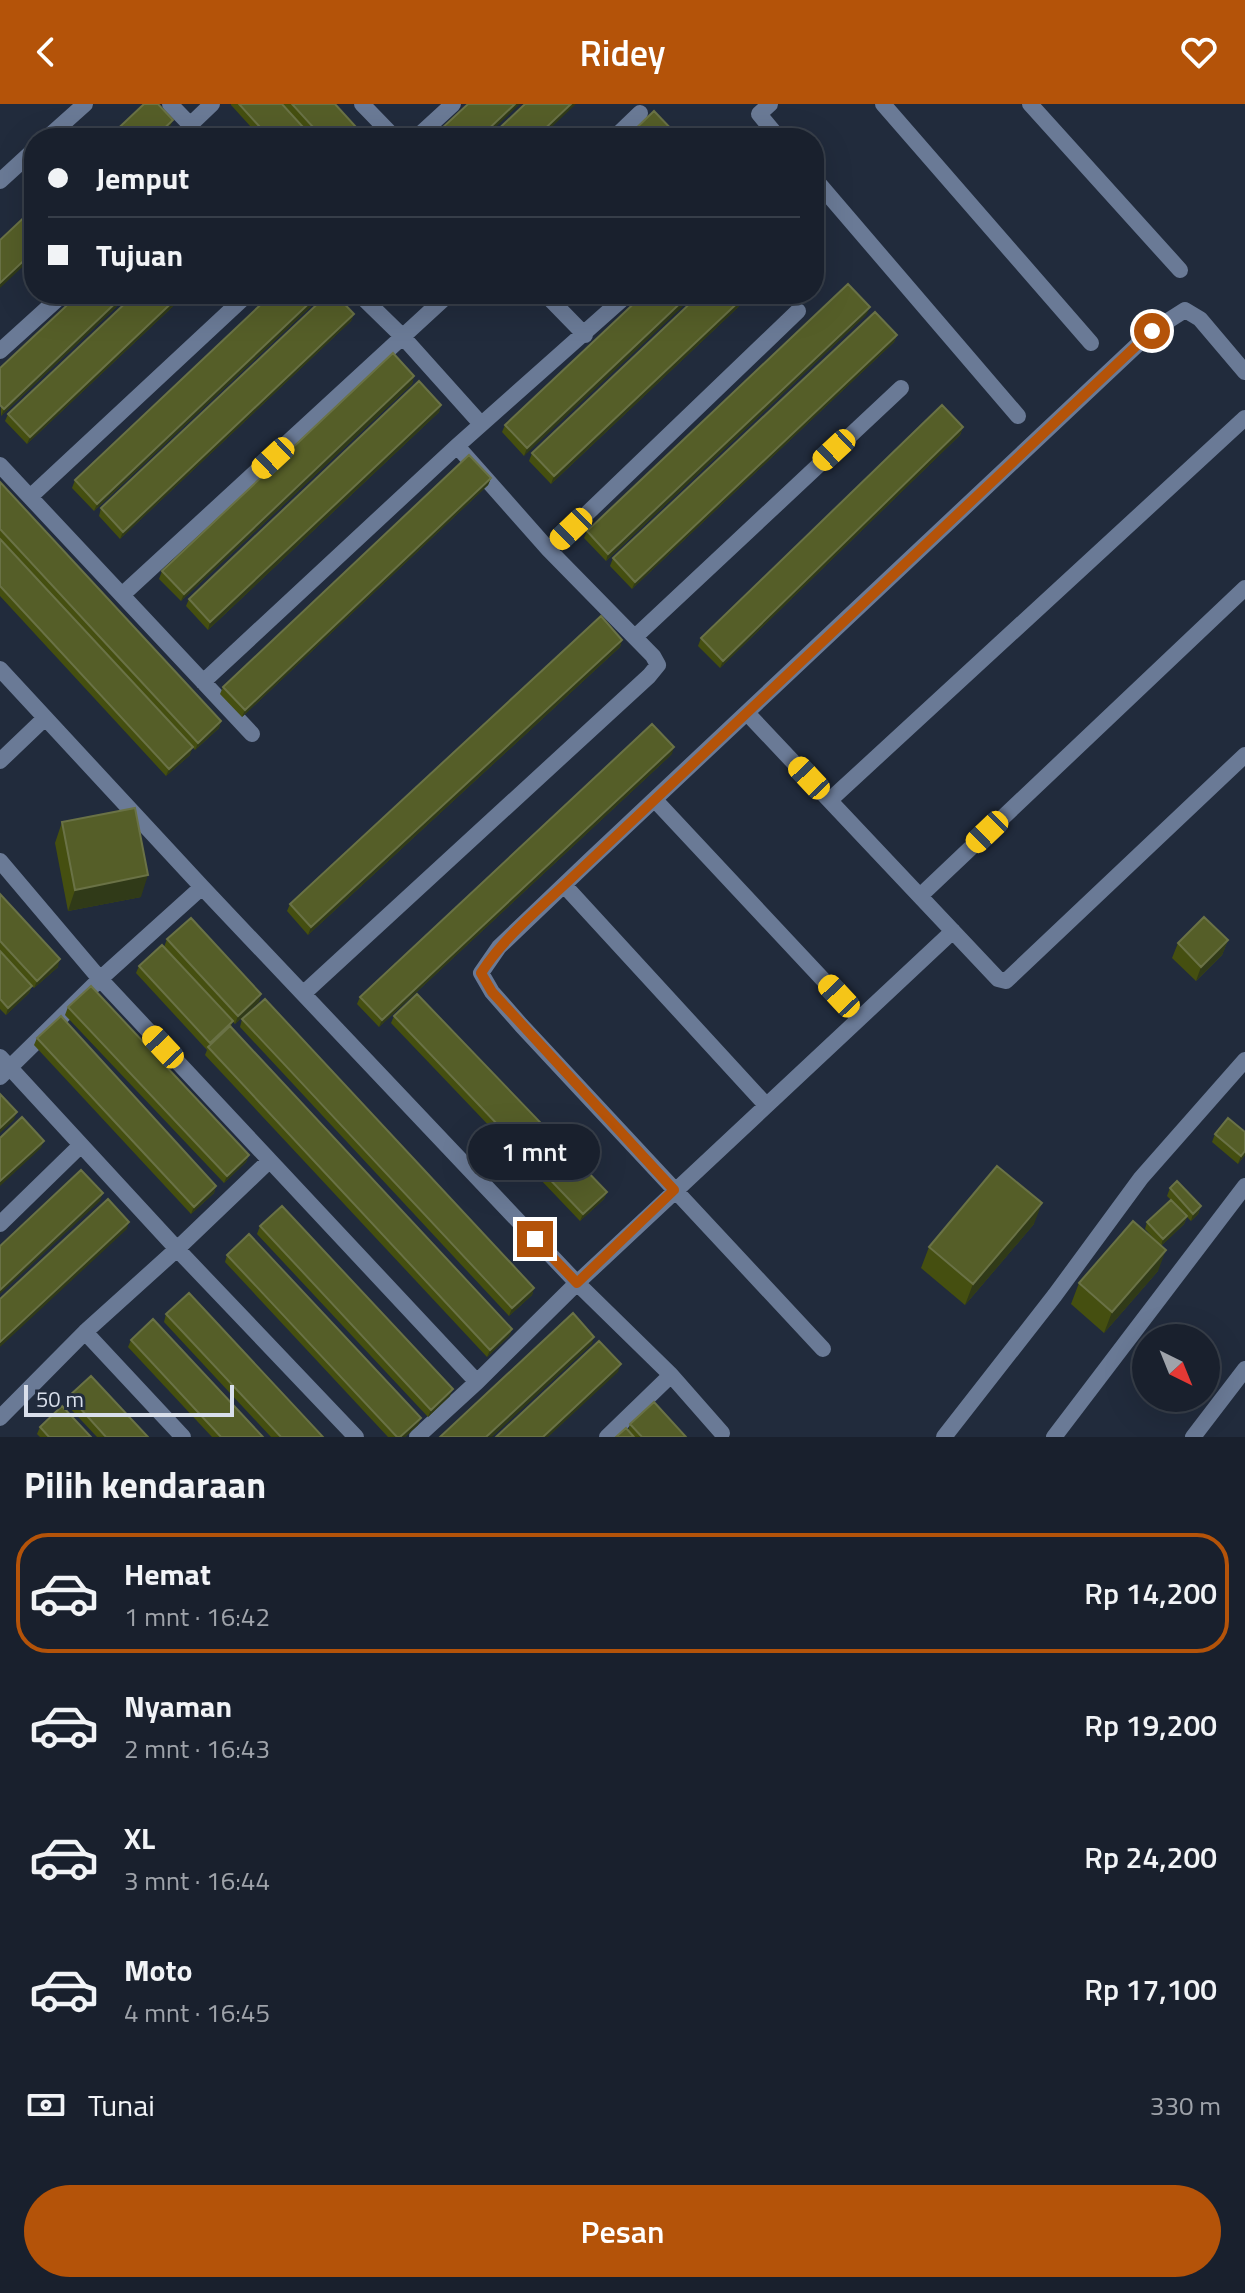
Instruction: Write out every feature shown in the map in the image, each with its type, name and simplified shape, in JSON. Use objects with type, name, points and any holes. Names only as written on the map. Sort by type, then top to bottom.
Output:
[{"type":"street","points":[[58,128],[85,104]]},
{"type":"street","points":[[170,104],[193,128]]},
{"type":"street","points":[[190,125],[212,104]]},
{"type":"street","points":[[362,104],[385,128]]},
{"type":"street","points":[[427,128],[453,104]]},
{"type":"street","points":[[883,104],[1091,343]]},
{"type":"street","points":[[1030,104],[1180,270]]},
{"type":"street","points":[[760,107],[773,128]]},
{"type":"street","points":[[624,128],[640,113]]},
{"type":"street","points":[[0,181],[24,159]]},
{"type":"street","points":[[824,190],[1018,416]]},
{"type":"street","points":[[0,351],[52,304]]},
{"type":"street","points":[[30,497],[237,304]]},
{"type":"street","points":[[369,304],[481,424]]},
{"type":"street","points":[[122,595],[438,304]]},
{"type":"street","points":[[555,304],[585,335]]},
{"type":"street","points":[[203,682],[481,424],[618,304]]},
{"type":"street","points":[[823,1349],[521,1025],[492,992],[481,973],[499,947],[564,885],[1171,316],[1185,310],[1200,319],[1245,372]]},
{"type":"street","points":[[549,550],[798,311]]},
{"type":"street","points":[[635,637],[901,388]]},
{"type":"street","points":[[830,800],[1245,418]]},
{"type":"street","points":[[304,993],[658,665],[635,637],[549,550],[457,446]]},
{"type":"street","points":[[0,465],[252,734]]},
{"type":"street","points":[[920,896],[1245,588]]},
{"type":"street","points":[[0,669],[202,887],[577,1283],[671,1375],[722,1433]]},
{"type":"street","points":[[747,713],[998,979],[1006,981],[1245,755]]},
{"type":"street","points":[[0,761],[45,718]]},
{"type":"street","points":[[655,800],[859,1018]]},
{"type":"street","points":[[0,861],[100,979],[477,1382]]},
{"type":"street","points":[[564,885],[766,1105]]},
{"type":"street","points":[[202,887],[3,1067],[81,1145],[356,1437]]},
{"type":"street","points":[[417,1437],[674,1190],[953,931]]},
{"type":"street","points":[[944,1437],[1141,1178],[1245,1060]]},
{"type":"street","points":[[0,1224],[81,1145]]},
{"type":"street","points":[[0,1418],[85,1332],[269,1161]]},
{"type":"street","points":[[1054,1437],[1245,1186]]},
{"type":"street","points":[[85,1332],[183,1437]]},
{"type":"street","points":[[1193,1437],[1245,1369]]},
{"type":"street","points":[[607,1437],[671,1375]]},
{"type":"building","points":[[144,104],[158,104],[173,120],[165,128],[119,128]]},
{"type":"building","points":[[239,104],[282,104],[304,128],[261,128]]},
{"type":"building","points":[[292,104],[335,104],[357,128],[314,128]]},
{"type":"building","points":[[468,104],[515,104],[490,128],[442,128]]},
{"type":"building","points":[[525,104],[571,104],[546,128],[500,128]]},
{"type":"building","points":[[654,111],[670,128],[636,128]]},
{"type":"building","points":[[24,217],[24,260],[0,283],[0,240]]},
{"type":"building","points":[[848,284],[870,307],[608,554],[587,531]]},
{"type":"building","points":[[68,304],[114,304],[4,409],[0,405],[0,368]]},
{"type":"building","points":[[124,304],[170,304],[30,437],[8,414]]},
{"type":"building","points":[[261,304],[308,304],[97,504],[75,480]]},
{"type":"building","points":[[317,304],[344,304],[354,314],[123,532],[101,508]]},
{"type":"building","points":[[633,304],[679,304],[527,448],[505,425]]},
{"type":"building","points":[[689,304],[736,304],[554,476],[532,453]]},
{"type":"building","points":[[875,312],[897,335],[635,582],[613,558]]},
{"type":"building","points":[[393,353],[414,376],[184,594],[162,571]]},
{"type":"building","points":[[419,381],[441,405],[210,622],[189,599]]},
{"type":"building","points":[[942,405],[963,427],[723,661],[701,638]]},
{"type":"building","points":[[469,455],[491,478],[245,710],[223,687]]},
{"type":"building","points":[[0,482],[221,721],[198,743],[0,529]]},
{"type":"building","points":[[0,539],[193,747],[169,769],[0,586]]},
{"type":"building","points":[[601,616],[622,640],[311,927],[290,904]]},
{"type":"building","points":[[652,724],[674,747],[382,1020],[360,997]]},
{"type":"building","points":[[135,808],[148,875],[75,890],[62,822]]},
{"type":"building","points":[[0,894],[60,959],[37,981],[0,941]]},
{"type":"building","points":[[1204,917],[1228,940],[1201,967],[1178,943]]},
{"type":"building","points":[[191,918],[261,994],[238,1016],[167,939]]},
{"type":"building","points":[[162,945],[233,1021],[210,1043],[139,966]]},
{"type":"building","points":[[0,951],[32,986],[8,1008],[0,999]]},
{"type":"building","points":[[91,986],[249,1155],[227,1176],[68,1007]]},
{"type":"building","points":[[417,994],[607,1192],[583,1214],[394,1016]]},
{"type":"building","points":[[265,999],[534,1288],[512,1308],[242,1019]]},
{"type":"building","points":[[61,1016],[216,1186],[194,1207],[37,1038]]},
{"type":"building","points":[[230,1026],[512,1329],[490,1350],[208,1047]]},
{"type":"building","points":[[0,1094],[17,1112],[0,1128]]},
{"type":"building","points":[[22,1117],[44,1141],[0,1181],[0,1138]]},
{"type":"building","points":[[1228,1118],[1245,1132],[1245,1151],[1241,1156],[1215,1134]]},
{"type":"building","points":[[997,1166],[1042,1203],[973,1284],[929,1247]]},
{"type":"building","points":[[81,1170],[103,1193],[0,1290],[0,1246]]},
{"type":"building","points":[[1177,1181],[1201,1206],[1193,1214],[1170,1188]]},
{"type":"building","points":[[108,1199],[129,1222],[0,1342],[0,1299]]},
{"type":"building","points":[[1171,1200],[1187,1216],[1163,1239],[1147,1222]]},
{"type":"building","points":[[282,1206],[453,1389],[431,1410],[260,1226]]},
{"type":"building","points":[[1133,1221],[1166,1250],[1112,1312],[1079,1283]]},
{"type":"building","points":[[249,1234],[421,1418],[400,1437],[227,1255]]},
{"type":"building","points":[[189,1293],[323,1437],[281,1437],[166,1314]]},
{"type":"building","points":[[573,1313],[594,1337],[486,1437],[440,1437]]},
{"type":"building","points":[[153,1319],[263,1437],[221,1437],[131,1340]]},
{"type":"building","points":[[599,1341],[621,1364],[543,1437],[496,1437]]},
{"type":"building","points":[[91,1376],[148,1437],[106,1437],[69,1396]]},
{"type":"building","points":[[654,1402],[686,1437],[642,1437],[630,1424]]},
{"type":"building","points":[[62,1406],[91,1437],[49,1437],[40,1427]]},
{"type":"building","points":[[626,1428],[634,1437],[616,1437]]},
{"type":"route","points":[[535,1239],[577,1283],[674,1190],[492,992],[481,973],[487,963],[499,947],[1152,331]]}]
